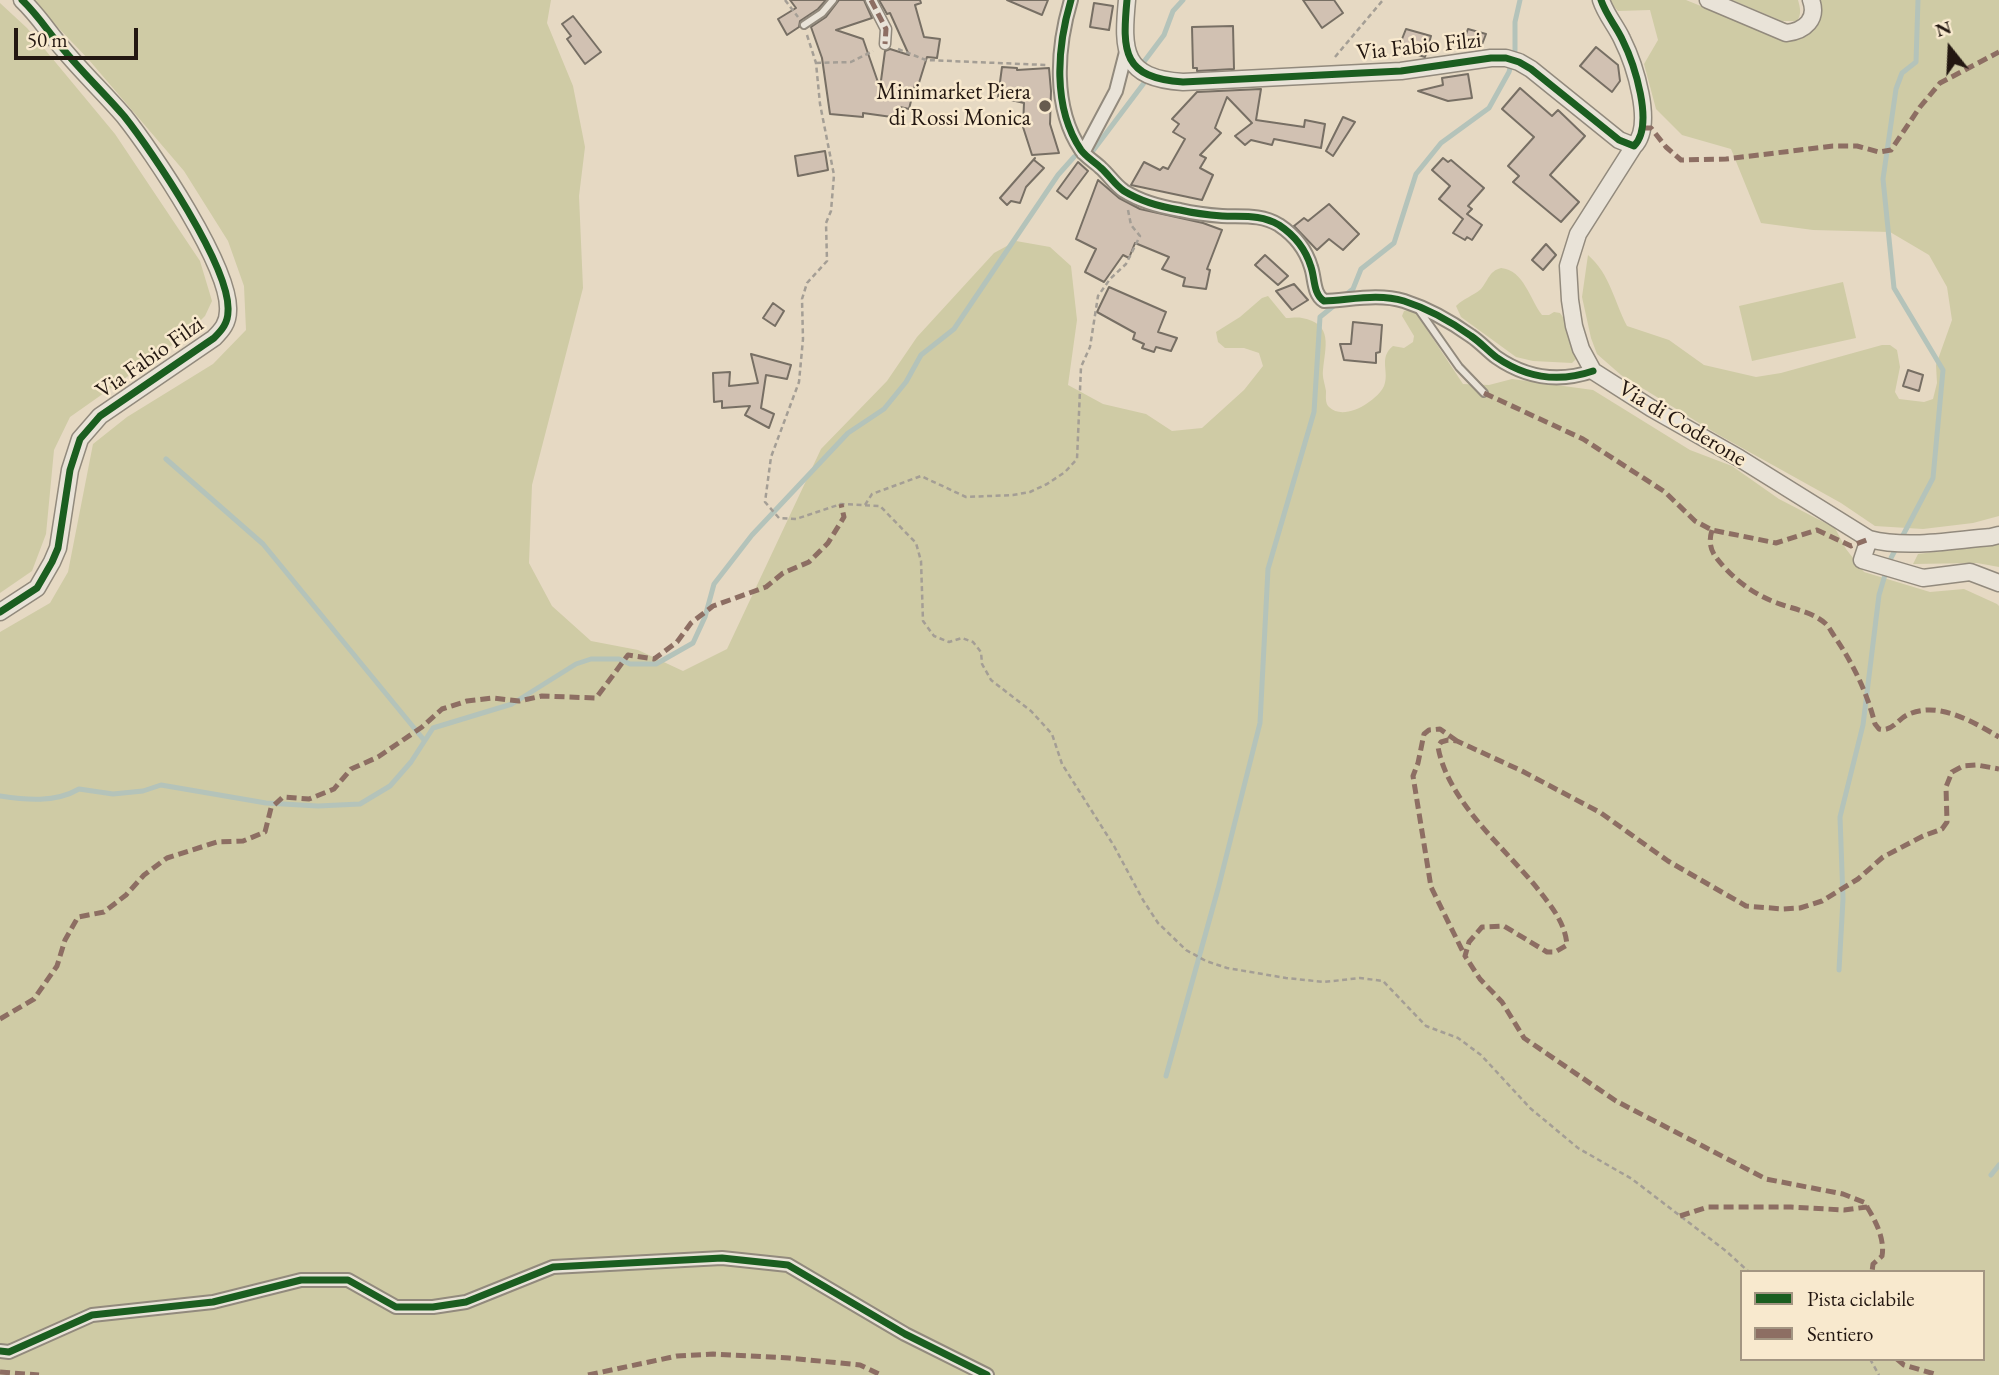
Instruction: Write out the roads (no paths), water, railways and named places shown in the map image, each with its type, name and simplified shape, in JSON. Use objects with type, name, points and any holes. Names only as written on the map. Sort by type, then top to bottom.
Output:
[{"type":"street","name":"Via Fabio Filzi","points":[[0,612],[37,588],[52,562],[58,548],[70,470],[80,439],[100,416],[214,338],[224,329],[229,310],[227,293],[209,247],[156,162],[124,117],[22,0]]},
{"type":"street","points":[[871,0],[886,29],[885,44]]},
{"type":"street","points":[[1071,0],[1064,24],[1061,66],[1064,110],[1083,153],[1123,190],[1179,210],[1263,218],[1278,225],[1291,234],[1301,246],[1312,270],[1318,296],[1324,301],[1381,297],[1416,305],[1441,316],[1518,371],[1536,377],[1575,377],[1593,371]]},
{"type":"street","points":[[1083,153],[1116,91],[1126,52],[1127,0]]},
{"type":"street","points":[[1601,0],[1625,46],[1641,97],[1643,128],[1641,138],[1634,146]]},
{"type":"street","points":[[1707,0],[1786,33],[1799,30],[1812,19],[1814,12],[1811,0]]},
{"type":"street","name":"Via Fabio Filzi","points":[[1126,52],[1139,69],[1161,80],[1183,82],[1401,71],[1454,62],[1506,58],[1531,69],[1619,140],[1634,146]]},
{"type":"street","name":"Via di Coderone","points":[[1634,146],[1578,234],[1568,266],[1574,326],[1581,349],[1593,371],[1869,539],[1886,544],[1999,535]]},
{"type":"street","points":[[1869,539],[1861,561],[1923,578],[1970,572],[1999,583]]},
{"type":"street","points":[[0,1351],[9,1352],[92,1315],[213,1301],[301,1280],[348,1280],[396,1307],[433,1307],[466,1302],[553,1267],[722,1258],[788,1265],[905,1334],[987,1375]]},
{"type":"lane","points":[[804,25],[822,13],[833,0]]},
{"type":"lane","points":[[1416,305],[1459,368],[1484,393]]},
{"type":"waterway","points":[[1143,63],[1164,35],[1173,11],[1183,0]]},
{"type":"waterway","points":[[1343,297],[1353,289],[1361,269],[1394,243],[1416,174],[1441,143],[1489,108],[1509,72],[1515,50],[1515,22],[1520,0]]},
{"type":"waterway","points":[[1891,558],[1933,478],[1943,370],[1894,288],[1883,179],[1896,89],[1902,73],[1916,62],[1918,0]]},
{"type":"waterway","points":[[1092,152],[1144,83]]},
{"type":"waterway","points":[[0,796],[40,799],[60,797],[79,789],[113,794],[143,791],[161,785],[266,803],[318,806],[360,804],[390,786],[411,762],[433,728],[512,704],[576,664],[591,659],[619,659],[630,664],[656,664],[693,643],[705,617],[714,584],[752,535],[848,433],[884,409],[906,382],[921,355],[954,329],[1058,175],[1074,157]]},
{"type":"waterway","points":[[1166,1076],[1218,889],[1260,723],[1268,569],[1314,412],[1320,317],[1336,304]]},
{"type":"waterway","points":[[166,459],[263,544],[424,740]]},
{"type":"waterway","points":[[1839,970],[1843,899],[1840,817],[1863,725],[1879,595],[1885,575]]},
{"type":"waterway","points":[[1991,1175],[1999,1165]]},
{"type":"place","name":"Minimarket Piera di Rossi Monica","points":[[1045,106]]}]
